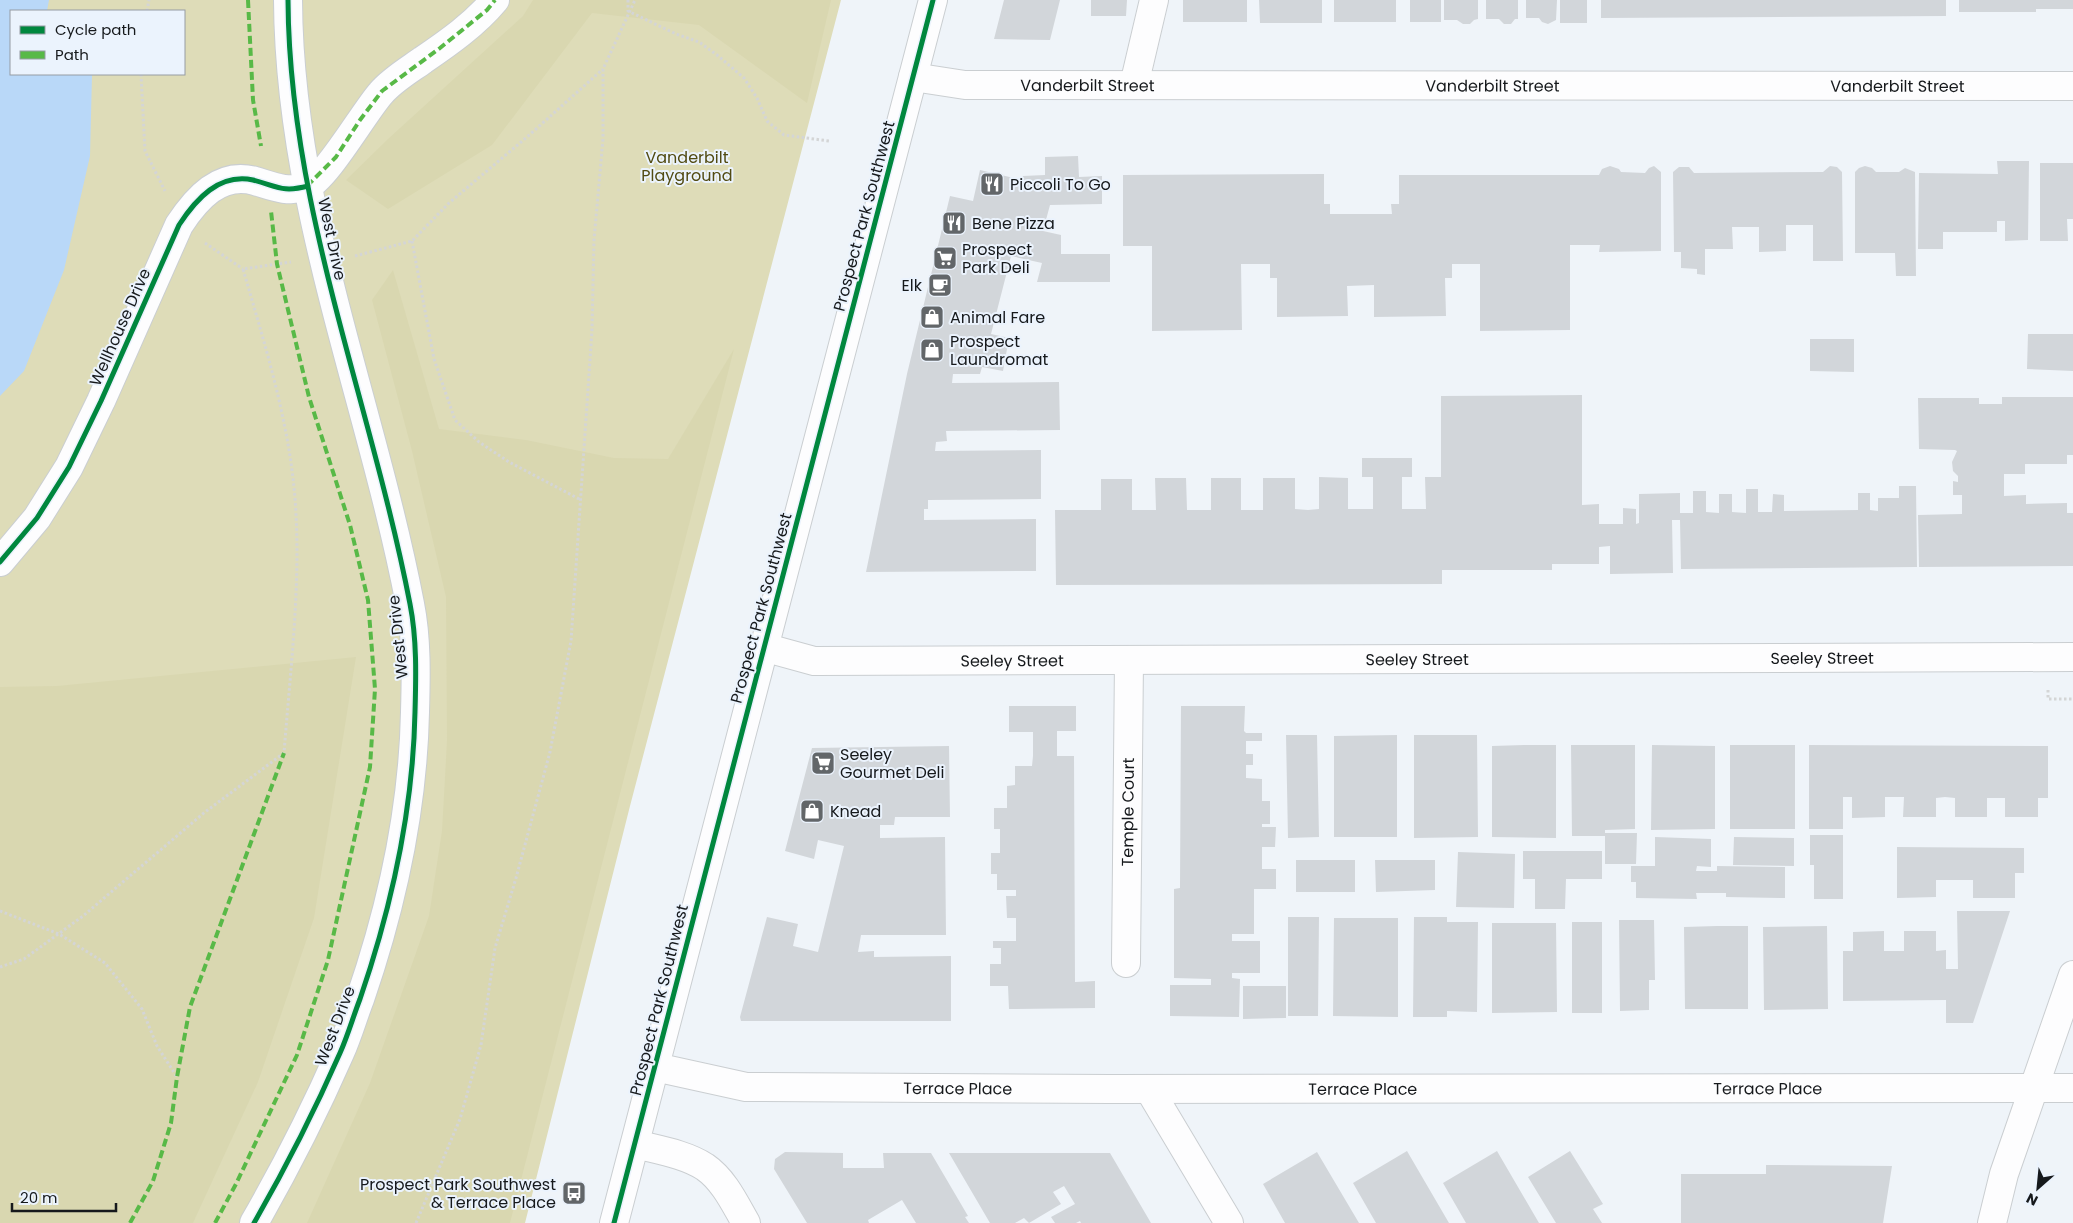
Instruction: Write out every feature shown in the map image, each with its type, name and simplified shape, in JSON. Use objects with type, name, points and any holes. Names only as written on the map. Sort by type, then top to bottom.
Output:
[{"type":"street","name":"West Drive","points":[[254,1223],[274,1187],[341,1051],[378,946],[396,875],[408,809],[414,739],[416,673],[411,607],[392,524],[323,260],[308,186],[299,137],[291,72],[288,0]]},
{"type":"street","points":[[308,186],[336,157],[382,91],[440,48],[486,10],[495,0]]},
{"type":"street","name":"Prospect Park Southwest","points":[[614,1223],[933,0]]},
{"type":"street","points":[[1134,86],[1154,0]]},
{"type":"street","name":"Vanderbilt Street","points":[[913,77],[965,85],[2073,86]]},
{"type":"street","name":"Wellhouse Drive","points":[[0,562],[37,518],[70,467],[179,225],[190,207],[215,186],[229,180],[254,181],[266,186],[292,190],[308,186]]},
{"type":"street","name":"Seeley Street","points":[[763,647],[814,661],[2062,657]]},
{"type":"street","name":"Temple Court","points":[[1126,963],[1128,660]]},
{"type":"street","points":[[1992,1223],[2004,1174],[2073,975]]},
{"type":"street","name":"Terrace Place","points":[[655,1067],[746,1087],[1149,1089],[2073,1088]]},
{"type":"street","points":[[1149,1089],[1229,1223]]},
{"type":"street","points":[[635,1144],[686,1158],[706,1168],[726,1188],[746,1223]]},
{"type":"path","points":[[628,0],[628,12]]},
{"type":"path","points":[[416,1223],[460,1119],[481,1045],[495,948],[550,752],[571,641],[592,330],[594,240],[603,139],[603,68],[635,0]]},
{"type":"path","points":[[628,12],[676,34],[699,42],[717,54],[744,78],[757,98],[767,120],[784,135],[829,141]]},
{"type":"path","points":[[141,75],[145,151],[163,185],[179,225],[243,269]]},
{"type":"path","points":[[412,241],[434,359],[455,420],[479,442],[509,462],[581,500]]},
{"type":"path","points":[[2048,690],[2048,699],[2073,699]]},
{"type":"path","points":[[0,967],[24,959],[59,934],[205,812],[284,753]]},
{"type":"path","points":[[0,911],[59,934],[105,963],[142,1010],[158,1046],[177,1077]]},
{"type":"green space","name":"Vanderbilt Playground","points":[[0,0],[841,0],[630,806],[525,1223],[0,1223]]},
{"type":"shaded area","points":[[533,0],[831,0],[807,103],[699,25],[592,13],[492,145],[388,209],[346,180],[388,139],[523,16]]},
{"type":"shaded area","points":[[393,270],[439,429],[526,440],[614,458],[668,459],[734,349],[510,1223],[307,1223],[370,1083],[429,916],[442,831],[447,741],[446,597],[412,451],[372,300]]},
{"type":"shaded area","points":[[356,657],[314,918],[258,1082],[193,1223],[0,1223],[0,687],[57,686]]},
{"type":"water","points":[[0,0],[49,0],[47,10],[10,10],[10,75],[92,75],[90,156],[64,270],[24,371],[0,396]]},
{"type":"building","points":[[1004,0],[1060,0],[1050,40],[994,39]]},
{"type":"building","points":[[1091,0],[1127,0],[1126,16],[1091,16]]},
{"type":"building","points":[[1183,0],[1247,0],[1247,22],[1183,22]]},
{"type":"building","points":[[1259,0],[1322,0],[1322,23],[1260,23]]},
{"type":"building","points":[[1334,0],[1396,0],[1396,22],[1334,22]]},
{"type":"building","points":[[1410,0],[1441,0],[1441,22],[1410,22]]},
{"type":"building","points":[[1444,0],[1478,0],[1478,19],[1470,24],[1463,24],[1457,20],[1444,20]]},
{"type":"building","points":[[1486,0],[1518,0],[1518,19],[1515,19],[1511,24],[1504,24],[1499,19],[1486,19]]},
{"type":"building","points":[[1526,0],[1557,0],[1556,20],[1548,24],[1542,22],[1539,18],[1526,18]]},
{"type":"building","points":[[1560,0],[1587,0],[1587,23],[1560,23]]},
{"type":"building","points":[[1601,0],[1946,0],[1946,16],[1601,18]]},
{"type":"building","points":[[1959,0],[2073,0],[2073,9],[2036,9],[2036,12],[1959,12]]},
{"type":"building","points":[[1078,156],[1079,177],[1102,176],[1102,204],[1050,205],[1043,231],[1061,235],[1061,254],[1110,254],[1110,282],[1037,282],[1042,263],[1011,256],[991,334],[1009,338],[1003,371],[982,367],[980,374],[953,374],[952,383],[1059,382],[1060,430],[946,431],[947,441],[936,442],[935,451],[1041,450],[1041,499],[928,500],[928,509],[924,509],[924,520],[1036,519],[1036,571],[866,572],[907,374],[950,196],[973,201],[980,170],[1022,180],[1023,176],[1045,175],[1045,157]]},
{"type":"building","points":[[1997,161],[2029,161],[2028,240],[2005,241],[2005,221],[1997,221],[1997,232],[1943,232],[1943,249],[1918,249],[1919,173],[1998,174]]},
{"type":"building","points":[[2040,163],[2073,163],[2073,219],[2067,219],[2068,241],[2040,241]]},
{"type":"building","points":[[1610,166],[1619,169],[1621,172],[1645,173],[1654,166],[1661,172],[1661,251],[1599,252],[1600,245],[1570,245],[1570,330],[1480,331],[1480,264],[1452,264],[1452,278],[1445,278],[1446,316],[1374,317],[1374,285],[1347,286],[1348,316],[1277,317],[1277,278],[1270,278],[1270,264],[1241,264],[1242,330],[1152,331],[1152,246],[1123,246],[1123,175],[1324,174],[1324,204],[1330,204],[1330,214],[1392,214],[1391,204],[1399,204],[1399,175],[1599,175],[1602,169]]},
{"type":"building","points":[[1830,166],[1837,167],[1842,172],[1843,261],[1813,261],[1813,225],[1786,225],[1786,251],[1759,252],[1759,227],[1732,227],[1733,249],[1705,249],[1705,275],[1697,274],[1697,269],[1681,268],[1681,252],[1674,252],[1673,172],[1679,167],[1689,167],[1694,173],[1823,172]]},
{"type":"building","points":[[1865,166],[1872,168],[1876,172],[1899,172],[1905,168],[1915,172],[1916,276],[1896,276],[1895,253],[1855,253],[1855,172]]},
{"type":"building","points":[[2028,334],[2073,334],[2073,371],[2027,369]]},
{"type":"building","points":[[1810,339],[1854,339],[1854,372],[1810,371]]},
{"type":"building","points":[[1582,395],[1582,505],[1599,504],[1599,524],[1623,524],[1623,508],[1636,509],[1636,524],[1639,523],[1639,494],[1680,493],[1680,513],[1693,513],[1693,491],[1706,491],[1706,512],[1719,513],[1719,494],[1732,494],[1732,512],[1746,513],[1746,489],[1758,489],[1758,512],[1772,512],[1773,494],[1784,495],[1784,511],[1858,510],[1858,493],[1870,493],[1870,510],[1878,511],[1878,498],[1899,498],[1899,486],[1916,486],[1917,567],[1681,569],[1680,520],[1672,520],[1673,573],[1610,574],[1610,546],[1599,547],[1599,564],[1552,564],[1552,570],[1442,570],[1442,584],[1056,585],[1055,510],[1101,510],[1101,479],[1132,479],[1132,510],[1156,510],[1155,478],[1186,478],[1187,510],[1211,510],[1211,478],[1241,478],[1241,510],[1263,510],[1263,478],[1295,478],[1295,509],[1308,510],[1319,509],[1319,477],[1348,478],[1348,509],[1373,509],[1373,477],[1362,477],[1362,458],[1412,458],[1412,477],[1402,477],[1402,509],[1426,509],[1425,477],[1441,477],[1441,396]]},
{"type":"building","points":[[2002,397],[2073,397],[2073,455],[2067,455],[2067,464],[2025,464],[2025,474],[2004,474],[2004,496],[2026,495],[2026,504],[2067,503],[2067,513],[2073,513],[2073,566],[1919,567],[1918,515],[1962,514],[1962,495],[1953,495],[1953,481],[1958,482],[1958,476],[1953,471],[1952,462],[1957,451],[1919,449],[1918,398],[1979,398],[1979,404],[2002,404]]},
{"type":"building","points":[[1009,706],[1076,706],[1076,731],[1057,731],[1057,756],[1074,756],[1075,982],[1095,981],[1095,1008],[1009,1009],[1008,986],[990,986],[990,964],[1001,964],[1001,948],[993,948],[993,941],[1016,941],[1016,918],[1007,918],[1006,896],[1016,896],[1016,890],[997,890],[997,874],[991,874],[991,853],[1000,853],[1000,829],[994,829],[994,808],[1007,808],[1007,786],[1015,785],[1015,766],[1032,766],[1033,756],[1033,732],[1009,732]]},
{"type":"building","points":[[1181,706],[1245,706],[1244,731],[1246,733],[1262,733],[1262,741],[1246,741],[1246,754],[1253,754],[1253,765],[1246,765],[1246,778],[1262,779],[1262,801],[1270,801],[1270,824],[1262,824],[1262,827],[1276,827],[1275,847],[1262,847],[1262,869],[1276,869],[1276,889],[1254,889],[1254,934],[1232,934],[1232,941],[1260,941],[1260,973],[1232,973],[1232,978],[1240,979],[1239,1017],[1170,1016],[1170,985],[1211,985],[1211,979],[1174,978],[1174,889],[1180,888]]},
{"type":"building","points":[[1286,735],[1317,735],[1319,837],[1288,838]]},
{"type":"building","points":[[1397,735],[1397,837],[1334,837],[1334,736]]},
{"type":"building","points":[[1414,735],[1477,735],[1478,837],[1414,838]]},
{"type":"building","points":[[1556,745],[1556,838],[1492,837],[1492,746]]},
{"type":"building","points":[[1571,745],[1635,745],[1635,829],[1605,830],[1605,833],[1637,833],[1636,864],[1605,864],[1605,836],[1572,836]]},
{"type":"building","points":[[1652,745],[1715,746],[1715,829],[1651,830]]},
{"type":"building","points":[[1730,745],[1795,745],[1795,829],[1730,829]]},
{"type":"building","points":[[1809,745],[2048,746],[2048,798],[2038,798],[2038,817],[2005,817],[2005,798],[1987,798],[1987,817],[1955,817],[1955,798],[1945,797],[1936,798],[1936,817],[1903,817],[1904,797],[1885,797],[1885,817],[1852,818],[1852,797],[1843,797],[1843,829],[1809,829]]},
{"type":"building","points":[[949,746],[950,817],[895,817],[894,825],[880,825],[880,838],[945,837],[946,935],[861,935],[858,952],[874,951],[874,957],[951,956],[951,1021],[741,1021],[740,1017],[767,917],[798,924],[793,946],[818,952],[844,846],[818,840],[814,859],[785,851],[812,748]]},
{"type":"building","points":[[1810,835],[1843,835],[1843,899],[1814,899],[1814,865],[1810,865]]},
{"type":"building","points":[[1655,837],[1711,839],[1711,867],[1697,866],[1696,871],[1717,871],[1717,866],[1785,867],[1785,898],[1726,897],[1726,893],[1696,893],[1697,899],[1636,898],[1636,882],[1631,882],[1631,866],[1655,866]]},
{"type":"building","points":[[1734,837],[1794,838],[1794,866],[1733,865]]},
{"type":"building","points":[[1897,847],[2024,848],[2024,873],[2015,873],[2015,898],[1973,898],[1973,880],[1936,880],[1936,897],[1897,898]]},
{"type":"building","points":[[1523,851],[1602,851],[1602,879],[1566,879],[1565,909],[1535,909],[1535,879],[1523,879]]},
{"type":"building","points":[[1458,852],[1515,854],[1514,908],[1456,907]]},
{"type":"building","points":[[1296,860],[1355,860],[1355,892],[1296,892]]},
{"type":"building","points":[[1375,860],[1435,860],[1435,890],[1376,892]]},
{"type":"building","points":[[1957,911],[2010,911],[1973,1023],[1946,1023],[1946,1000],[1843,1001],[1843,951],[1853,951],[1853,932],[1884,931],[1884,951],[1904,951],[1904,931],[1936,931],[1936,951],[1946,950],[1946,969],[1958,969]]},
{"type":"building","points":[[1288,917],[1319,917],[1318,1016],[1288,1016]]},
{"type":"building","points":[[1414,917],[1447,917],[1447,922],[1478,922],[1477,1012],[1447,1011],[1447,1017],[1413,1017]]},
{"type":"building","points":[[1334,918],[1398,918],[1398,1017],[1333,1016]]},
{"type":"building","points":[[1619,920],[1654,920],[1655,980],[1649,980],[1649,1010],[1620,1011]]},
{"type":"building","points":[[1572,922],[1602,922],[1602,1013],[1572,1013]]},
{"type":"building","points":[[1492,923],[1556,923],[1557,1012],[1492,1013]]},
{"type":"building","points":[[1748,926],[1748,1009],[1685,1009],[1684,927]]},
{"type":"building","points":[[1827,926],[1828,1009],[1764,1010],[1763,927]]},
{"type":"building","points":[[1243,986],[1286,986],[1286,1018],[1243,1019]]},
{"type":"building","points":[[1407,1151],[1449,1223],[1376,1223],[1353,1183]]},
{"type":"building","points":[[1497,1151],[1539,1223],[1466,1223],[1443,1183]]},
{"type":"building","points":[[1570,1151],[1603,1204],[1593,1209],[1602,1223],[1556,1223],[1528,1177]]},
{"type":"building","points":[[785,1152],[843,1153],[843,1168],[884,1168],[883,1153],[931,1153],[968,1216],[965,1217],[969,1223],[916,1223],[902,1200],[868,1220],[869,1223],[807,1223],[774,1169],[775,1159]]},
{"type":"building","points":[[1317,1152],[1359,1223],[1285,1223],[1263,1184]]},
{"type":"building","points":[[949,1153],[1110,1153],[1151,1223],[1081,1223],[1080,1221],[1076,1223],[1055,1223],[1051,1217],[1075,1204],[1064,1186],[1053,1192],[1061,1204],[1029,1223],[1024,1218],[1015,1223],[990,1223]]},
{"type":"building","points":[[1766,1165],[1892,1166],[1883,1223],[1681,1223],[1681,1174],[1766,1174]]},
{"type":"marked path","points":[[248,0],[253,100],[261,146]]},
{"type":"marked path","points":[[307,186],[336,157],[382,91],[440,48],[487,10],[495,0]]},
{"type":"marked path","points":[[215,1223],[236,1184],[297,1055],[328,960],[370,767],[375,689],[368,600],[350,525],[309,397],[277,264],[271,211]]},
{"type":"marked path","points":[[130,1223],[153,1181],[171,1123],[177,1077],[190,1007],[284,753]]},
{"type":"cycle path","points":[[254,1223],[299,1139],[330,1074],[346,1040],[360,999],[382,929],[399,858],[410,786],[415,712],[415,644],[410,604],[394,529],[317,229],[302,154],[292,77],[288,0]]},
{"type":"cycle path","points":[[614,1223],[933,0]]},
{"type":"cycle path","points":[[0,562],[37,518],[69,467],[101,401],[179,225],[193,206],[210,190],[229,180],[253,180],[286,189],[308,186]]},
{"type":"place","name":"Piccoli To Go","points":[[992,184]]},
{"type":"place","name":"Bene Pizza","points":[[954,223]]},
{"type":"place","name":"Prospect Park Deli","points":[[945,258]]},
{"type":"place","name":"Elk","points":[[940,285]]},
{"type":"place","name":"Animal Fare","points":[[932,317]]},
{"type":"place","name":"Prospect Laundromat","points":[[932,350]]},
{"type":"place","name":"Seeley Gourmet Deli","points":[[823,763]]},
{"type":"place","name":"Knead","points":[[812,811]]},
{"type":"place","name":"Prospect Park Southwest & Terrace Place","points":[[574,1193]]}]
